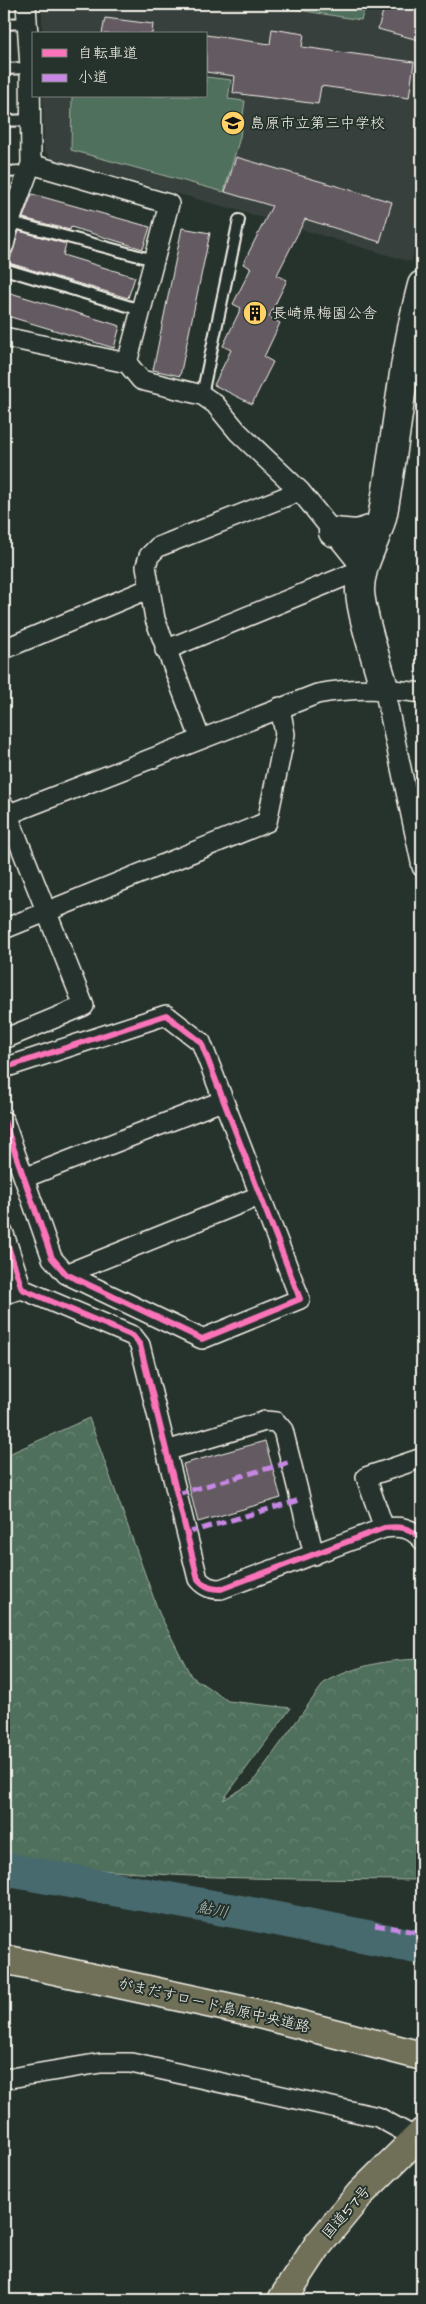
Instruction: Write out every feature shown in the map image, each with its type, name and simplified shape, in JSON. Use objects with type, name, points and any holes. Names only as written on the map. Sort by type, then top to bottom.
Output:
[{"type":"highway","name":"がまだすロード;島原中央道路","points":[[4,1959],[259,2014],[422,2056]]},
{"type":"highway","name":"国道57号","points":[[282,2300],[324,2237],[360,2194],[419,2136]]},
{"type":"street","points":[[4,245],[7,222],[30,168],[30,68],[26,4]]},
{"type":"street","points":[[30,168],[169,204],[127,363]]},
{"type":"street","points":[[422,285],[418,320],[379,527],[363,569],[360,594],[384,688],[422,867]]},
{"type":"street","points":[[4,338],[127,363],[141,380],[202,395],[214,404],[238,432],[300,491],[363,569]]},
{"type":"street","points":[[200,738],[154,619],[146,566],[149,556],[158,547],[300,491]]},
{"type":"street","points":[[333,532],[357,534],[379,527]]},
{"type":"street","points":[[165,650],[363,569]]},
{"type":"street","points":[[4,649],[148,589]]},
{"type":"street","points":[[4,1039],[84,1006],[5,812],[280,706],[317,694],[343,689],[384,688],[422,693]]},
{"type":"street","points":[[4,929],[267,822],[285,734],[280,706]]},
{"type":"street","points":[[4,1068],[166,1015],[201,1042],[222,1101],[300,1299],[202,1338],[66,1274],[52,1258],[4,1121]]},
{"type":"street","points":[[24,1178],[222,1101]]},
{"type":"street","points":[[66,1274],[259,1196]]},
{"type":"street","points":[[4,1234],[13,1292],[133,1336],[140,1345],[198,1579],[203,1585],[211,1589],[221,1589],[384,1528],[405,1528],[414,1532],[422,1540]]},
{"type":"street","points":[[166,1451],[265,1421],[276,1422],[283,1430],[314,1555]]},
{"type":"street","points":[[384,1528],[366,1477],[422,1458]]},
{"type":"street","points":[[4,2079],[101,2063],[130,2063],[378,2117],[419,2136]]},
{"type":"lane","points":[[4,24],[27,24]]},
{"type":"lane","points":[[4,70],[30,68]]},
{"type":"lane","points":[[4,122],[31,120]]},
{"type":"lane","points":[[4,172],[30,168]]},
{"type":"lane","points":[[202,395],[239,220]]},
{"type":"lane","points":[[7,222],[154,260]]},
{"type":"lane","points":[[4,269],[140,310]]},
{"type":"shaded area","name":"島原市立第三中学校","points":[[42,4],[422,4],[422,222],[411,262],[233,209],[52,159],[44,150],[43,98],[208,98],[208,32],[42,32]]},
{"type":"green space","points":[[261,4],[366,4],[361,20]]},
{"type":"green space","points":[[208,77],[231,80],[228,99],[245,101],[240,137],[224,192],[71,150],[72,98],[208,98]]},
{"type":"green space","points":[[89,1418],[159,1613],[191,1676],[228,1701],[291,1708],[223,1800],[252,1783],[324,1683],[348,1672],[372,1665],[422,1659],[422,1880],[213,1877],[108,1871],[4,1858],[4,1463],[11,1453]]},
{"type":"building","points":[[385,4],[422,4],[422,41],[378,29]]},
{"type":"building","points":[[105,18],[153,24],[152,32],[102,32]]},
{"type":"building","points":[[272,29],[304,34],[302,47],[414,62],[409,98],[321,86],[318,104],[233,93],[235,76],[208,72],[208,35],[270,44]]},
{"type":"building","points":[[236,157],[392,202],[380,242],[305,219],[277,275],[287,280],[269,317],[280,323],[264,357],[273,362],[252,404],[214,385],[231,350],[223,346],[241,308],[233,304],[251,268],[243,264],[272,206],[225,192]]},
{"type":"building","points":[[32,194],[150,227],[143,249],[71,227],[70,230],[23,218]]},
{"type":"building","points":[[182,228],[210,233],[180,376],[153,370]]},
{"type":"building","points":[[19,231],[66,244],[63,255],[135,277],[128,298],[9,263]]},
{"type":"building","points":[[4,291],[120,326],[114,348],[4,315]]},
{"type":"building","points":[[265,1441],[281,1498],[198,1522],[183,1464]]},
{"type":"waterway","name":"鮎川","points":[[4,1869],[262,1916],[422,1948]]},
{"type":"marked path","points":[[177,1494],[291,1462]]},
{"type":"marked path","points":[[187,1533],[300,1500]]},
{"type":"marked path","points":[[375,1925],[422,1933]]},
{"type":"cycle path","points":[[4,1068],[166,1015],[201,1042],[300,1299],[202,1339],[66,1274],[52,1258],[4,1121]]},
{"type":"cycle path","points":[[4,1234],[22,1289],[133,1336],[140,1345],[198,1579],[203,1584],[211,1588],[221,1589],[384,1528],[405,1528],[414,1532],[422,1540]]},
{"type":"place","name":"島原市立第三中学校","points":[[233,123]]},
{"type":"place","name":"長崎県梅園公舎","points":[[255,313]]}]
